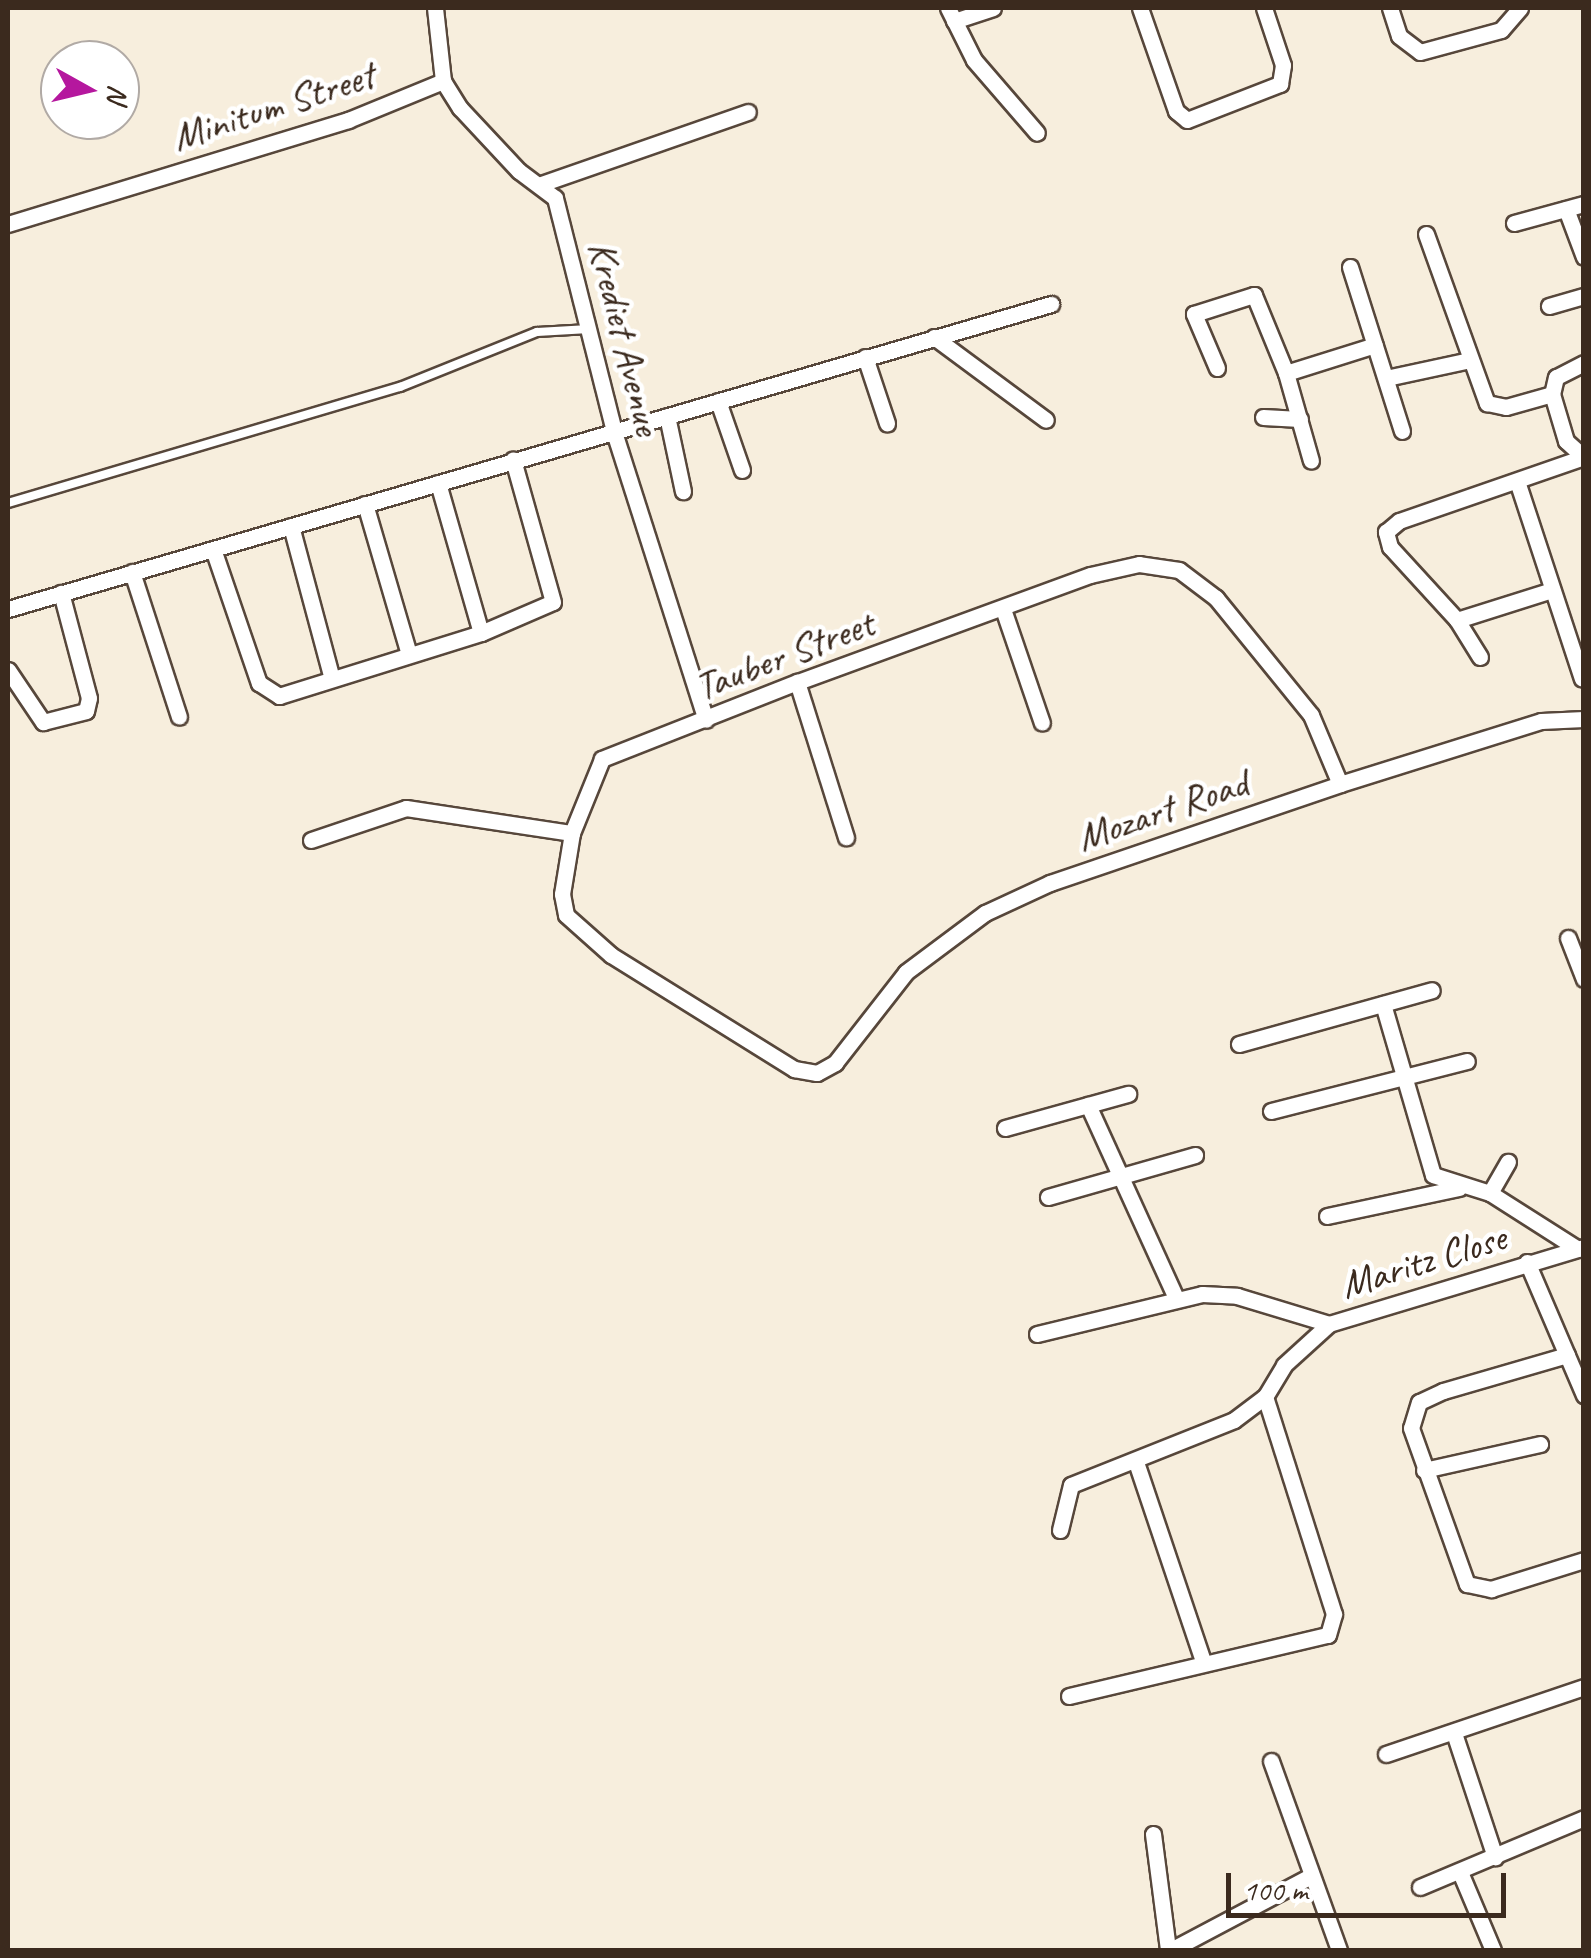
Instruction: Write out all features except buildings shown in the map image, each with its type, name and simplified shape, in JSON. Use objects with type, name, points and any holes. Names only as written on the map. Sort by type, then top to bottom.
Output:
[{"type":"street","name":"Krediet Avenue","points":[[435,8],[444,81],[489,143],[541,184],[561,217],[614,432],[706,720]]},
{"type":"street","points":[[993,8],[951,14],[974,60],[1037,133]]},
{"type":"street","points":[[1140,8],[1176,112],[1187,120],[1280,84],[1282,65],[1264,8]]},
{"type":"street","points":[[1390,8],[1399,36],[1420,52],[1501,30],[1520,8]]},
{"type":"street","name":"Minitum Street","points":[[8,224],[348,120],[444,81]]},
{"type":"street","points":[[541,184],[748,112]]},
{"type":"street","points":[[1514,223],[1584,204]]},
{"type":"street","points":[[1566,209],[1584,258]]},
{"type":"street","points":[[1426,234],[1487,403],[1496,408],[1552,394]]},
{"type":"street","points":[[1350,267],[1402,431]]},
{"type":"street","points":[[1217,368],[1194,314],[1244,294],[1262,302],[1311,461]]},
{"type":"street","points":[[1549,306],[1584,296]]},
{"type":"street","points":[[8,609],[1052,304]]},
{"type":"street","points":[[934,337],[1046,420]]},
{"type":"street","points":[[1286,373],[1375,345]]},
{"type":"street","points":[[866,357],[887,423]]},
{"type":"street","points":[[1386,378],[1470,360]]},
{"type":"street","points":[[1480,657],[1457,620],[1390,547],[1386,532],[1584,457],[1566,440],[1552,394],[1556,378],[1584,363]]},
{"type":"street","points":[[718,400],[742,470]]},
{"type":"street","points":[[667,416],[683,491]]},
{"type":"street","points":[[1262,418],[1300,419]]},
{"type":"street","points":[[212,549],[267,692],[279,696],[480,633],[554,602],[513,460]]},
{"type":"street","points":[[1517,481],[1582,679]]},
{"type":"street","points":[[438,483],[480,633]]},
{"type":"street","points":[[365,504],[409,654]]},
{"type":"street","points":[[291,526],[332,678]]},
{"type":"street","name":"Tauber Street","points":[[823,1072],[794,1069],[586,937],[566,915],[562,894],[572,833],[602,759],[797,682],[1138,564],[1180,570],[1216,598],[1311,715],[1340,784]]},
{"type":"street","points":[[132,572],[178,717]]},
{"type":"street","points":[[1457,620],[1552,590]]},
{"type":"street","points":[[8,670],[43,722],[86,711],[61,593]]},
{"type":"street","points":[[1003,609],[1042,723]]},
{"type":"street","points":[[797,682],[846,837]]},
{"type":"street","name":"Mozart Road","points":[[823,1072],[906,972],[985,913],[1050,883],[1340,784],[1541,721],[1584,719]]},
{"type":"street","points":[[311,840],[406,808],[572,833]]},
{"type":"street","points":[[1568,938],[1584,979]]},
{"type":"street","points":[[1239,1044],[1432,990]]},
{"type":"street","points":[[1382,1004],[1433,1175],[1462,1188],[1490,1193],[1581,1248]]},
{"type":"street","points":[[1271,1110],[1467,1061]]},
{"type":"street","points":[[1005,1128],[1128,1094]]},
{"type":"street","points":[[1088,1105],[1175,1296]]},
{"type":"street","points":[[1048,1197],[1195,1154]]},
{"type":"street","points":[[1490,1193],[1508,1162]]},
{"type":"street","points":[[1327,1216],[1462,1188]]},
{"type":"street","name":"Maritz Close","points":[[1037,1334],[1175,1296],[1236,1296],[1281,1313],[1329,1324],[1581,1248]]},
{"type":"street","points":[[1527,1262],[1584,1394]]},
{"type":"street","points":[[1060,1530],[1071,1485],[1234,1420],[1265,1398],[1284,1366],[1329,1324]]},
{"type":"street","points":[[1566,1355],[1419,1402],[1410,1414],[1411,1428],[1467,1584],[1476,1589],[1584,1560]]},
{"type":"street","points":[[1068,1696],[1204,1661],[1328,1635],[1335,1625],[1265,1398]]},
{"type":"street","points":[[1424,1470],[1540,1444]]},
{"type":"street","points":[[1136,1462],[1204,1661]]},
{"type":"street","points":[[1386,1754],[1584,1687]]},
{"type":"street","points":[[1454,1733],[1495,1857]]},
{"type":"street","points":[[1272,1761],[1309,1877],[1339,1950]]},
{"type":"street","points":[[1420,1887],[1584,1818]]},
{"type":"street","points":[[1153,1834],[1170,1950],[1309,1877]]},
{"type":"street","points":[[1460,1872],[1492,1950]]},
{"type":"lane","points":[[8,504],[400,387],[536,332],[589,329]]}]
